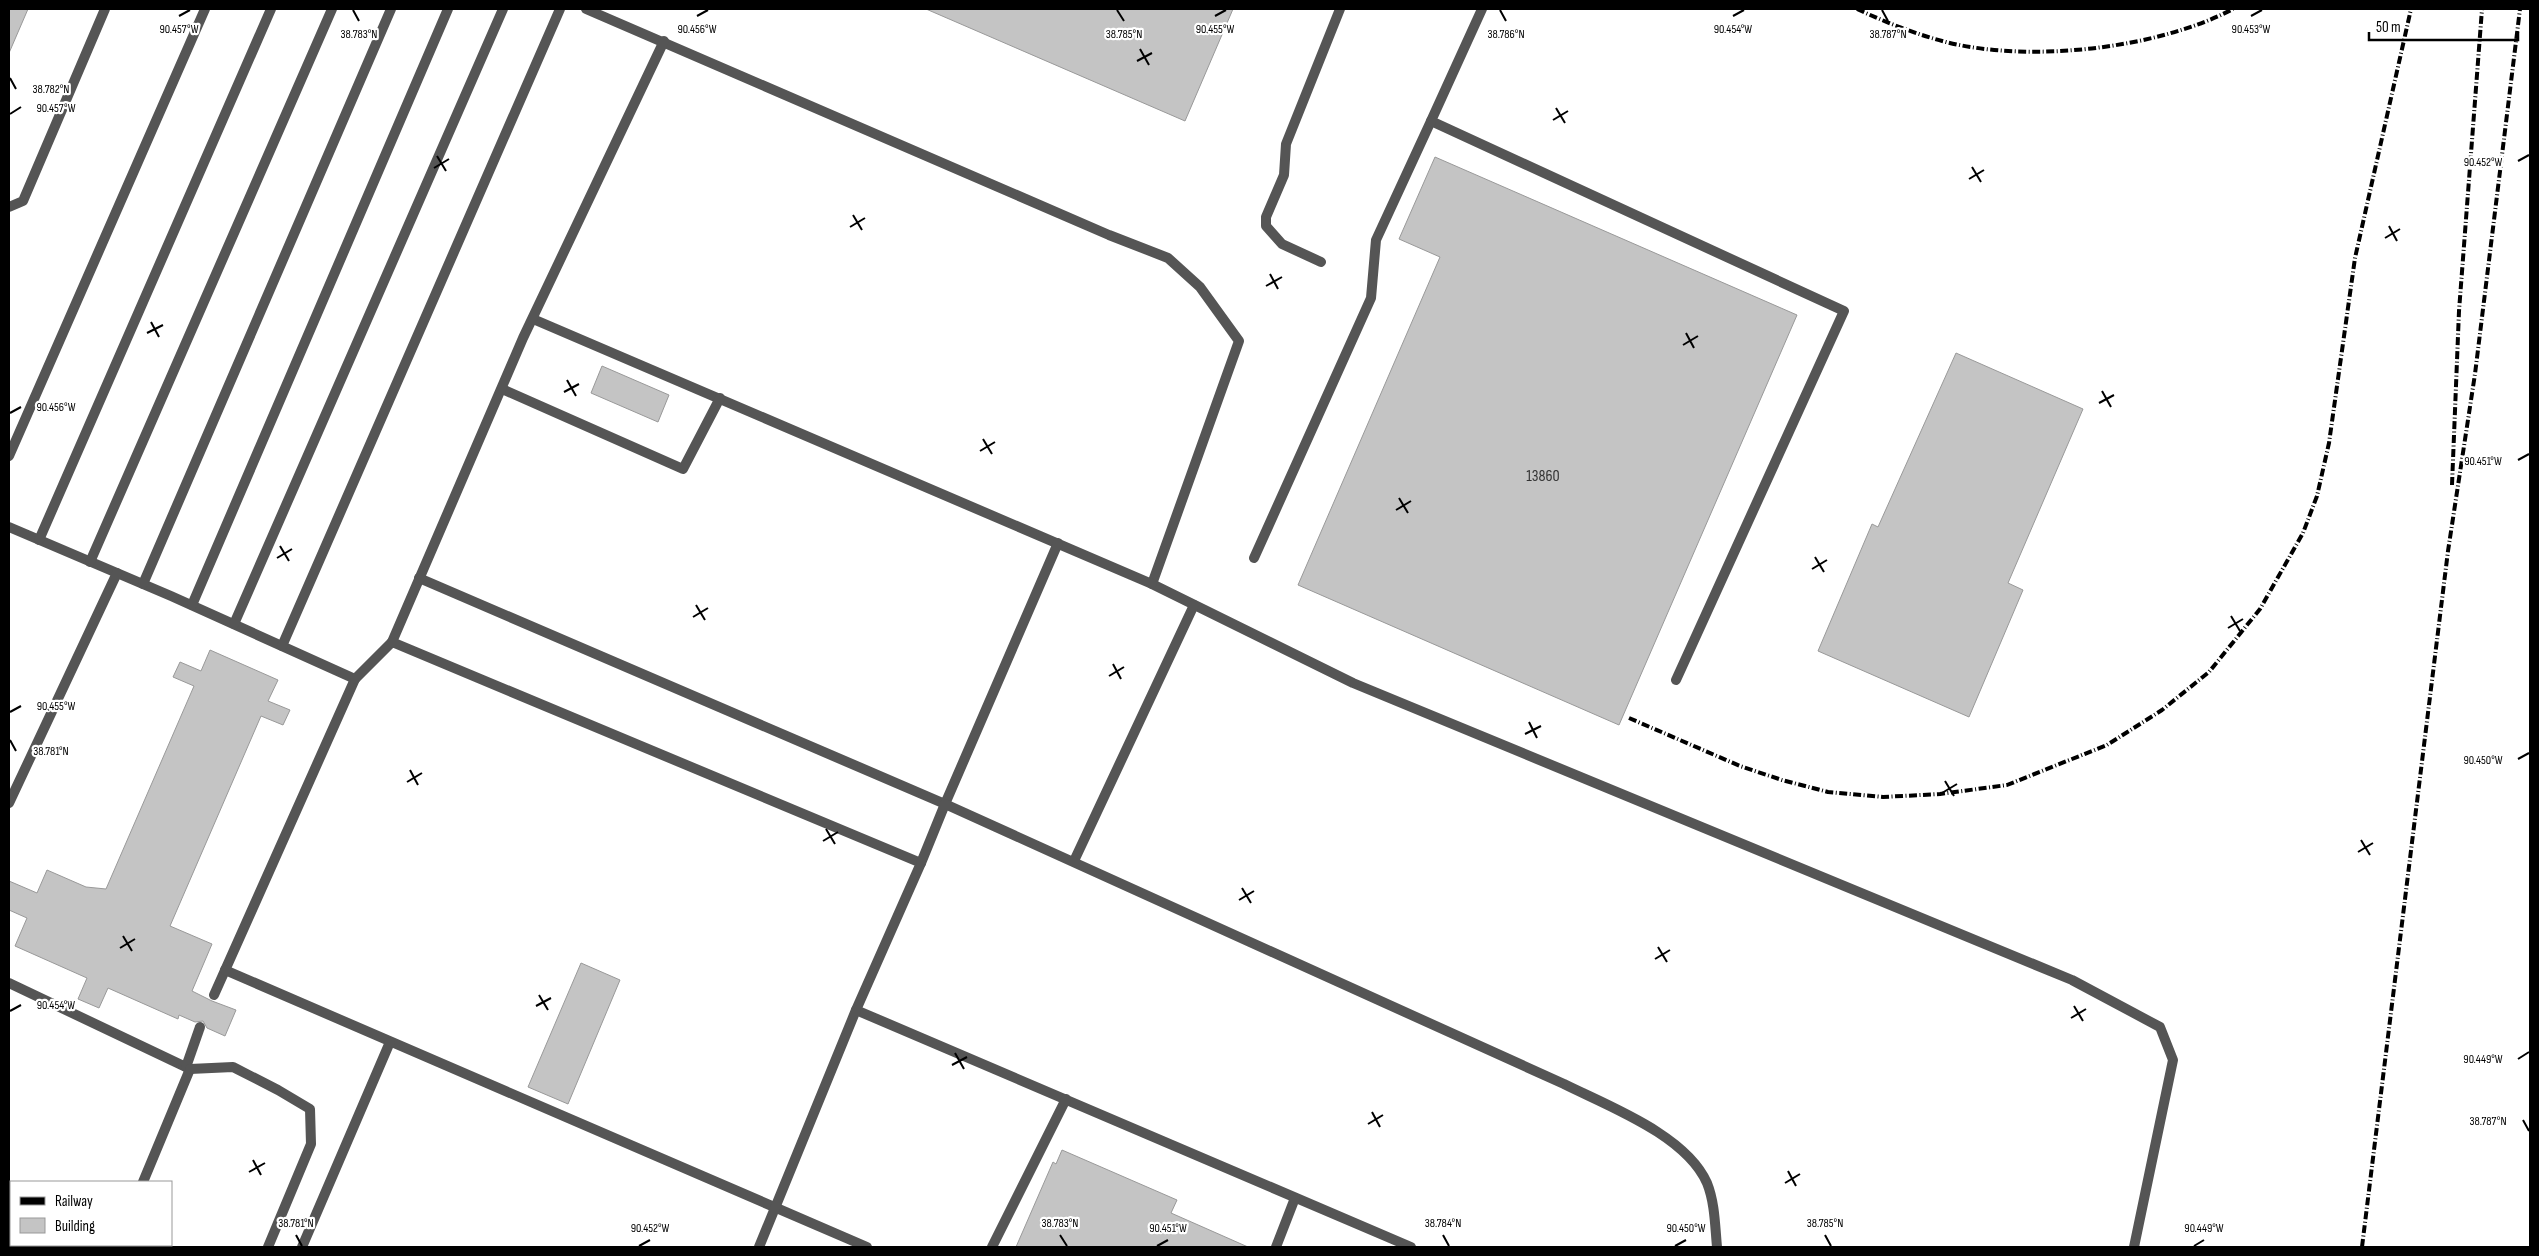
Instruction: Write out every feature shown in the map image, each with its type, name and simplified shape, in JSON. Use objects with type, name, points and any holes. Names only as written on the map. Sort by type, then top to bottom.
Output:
[{"type":"lane","points":[[9,207],[23,202],[104,9]]},
{"type":"lane","points":[[9,456],[205,9]]},
{"type":"lane","points":[[40,540],[271,9]]},
{"type":"lane","points":[[90,562],[332,9]]},
{"type":"lane","points":[[143,584],[391,9]]},
{"type":"lane","points":[[192,605],[448,9]]},
{"type":"lane","points":[[234,624],[503,9]]},
{"type":"lane","points":[[282,646],[560,9]]},
{"type":"lane","points":[[586,9],[664,41],[744,78],[1109,235],[1168,258],[1200,286],[1239,341],[1152,584]]},
{"type":"lane","points":[[1321,262],[1282,244],[1266,226],[1266,217],[1284,175],[1286,144],[1340,9]]},
{"type":"lane","points":[[1254,558],[1371,298],[1376,240],[1482,9]]},
{"type":"lane","points":[[214,995],[355,679],[392,642],[533,319],[664,41]]},
{"type":"lane","points":[[1431,121],[1844,311],[1676,680]]},
{"type":"lane","points":[[533,319],[1152,584],[1353,683],[2072,980],[2160,1027],[2172,1060],[2134,1247]]},
{"type":"lane","points":[[502,389],[684,468],[720,398]]},
{"type":"lane","points":[[9,527],[192,605],[355,679]]},
{"type":"lane","points":[[759,1247],[856,1010],[1058,544]]},
{"type":"lane","points":[[9,803],[117,573]]},
{"type":"lane","points":[[419,578],[1074,861],[1564,1084],[1644,1123],[1682,1149],[1706,1182],[1714,1206],[1717,1247]]},
{"type":"lane","points":[[1074,861],[1194,604]]},
{"type":"lane","points":[[392,642],[921,863]]},
{"type":"lane","points":[[225,970],[867,1247]]},
{"type":"lane","points":[[9,983],[188,1068],[233,1067],[310,1109],[310,1144],[268,1247]]},
{"type":"lane","points":[[856,1010],[1411,1247]]},
{"type":"lane","points":[[143,1181],[188,1068],[200,1027]]},
{"type":"lane","points":[[302,1247],[390,1042]]},
{"type":"lane","points":[[992,1247],[1066,1099]]},
{"type":"lane","points":[[1276,1247],[1295,1198]]},
{"type":"building","points":[[9,9],[28,9],[9,53]]},
{"type":"building","points":[[926,9],[1233,9],[1185,121]]},
{"type":"building","points":[[1435,157],[1797,315],[1619,725],[1298,585],[1440,257],[1399,239]]},
{"type":"building","points":[[1956,353],[2083,409],[2008,583],[2023,590],[1969,717],[1818,651],[1872,524],[1878,527]]},
{"type":"building","points":[[602,366],[669,395],[658,422],[591,393]]},
{"type":"building","points":[[210,650],[278,680],[268,701],[290,710],[283,725],[261,716],[170,926],[212,944],[192,991],[236,1010],[225,1036],[207,1028],[203,1021],[195,1022],[179,1015],[178,1019],[108,988],[99,1008],[78,999],[87,978],[15,946],[27,918],[9,910],[9,881],[37,893],[47,870],[86,887],[106,889],[194,686],[173,677],[180,662],[201,671]]},
{"type":"building","points":[[581,963],[620,980],[568,1104],[528,1087]]},
{"type":"building","points":[[1062,1150],[1177,1200],[1171,1213],[1248,1247],[1016,1247],[1053,1162],[1056,1164]]},
{"type":"railway","points":[[1857,9],[1878,19],[1946,42],[1979,48],[2015,51],[2053,51],[2131,43],[2202,23],[2233,9]]},
{"type":"railway","points":[[1629,718],[1740,766],[1782,780],[1828,792],[1883,797],[1940,794],[2007,785],[2107,745],[2162,710],[2209,672],[2260,609],[2303,533],[2317,496],[2329,443],[2355,258],[2411,9]]},
{"type":"railway","points":[[2452,485],[2459,311],[2482,9]]},
{"type":"railway","points":[[2362,1247],[2448,551],[2475,374],[2520,9]]}]
